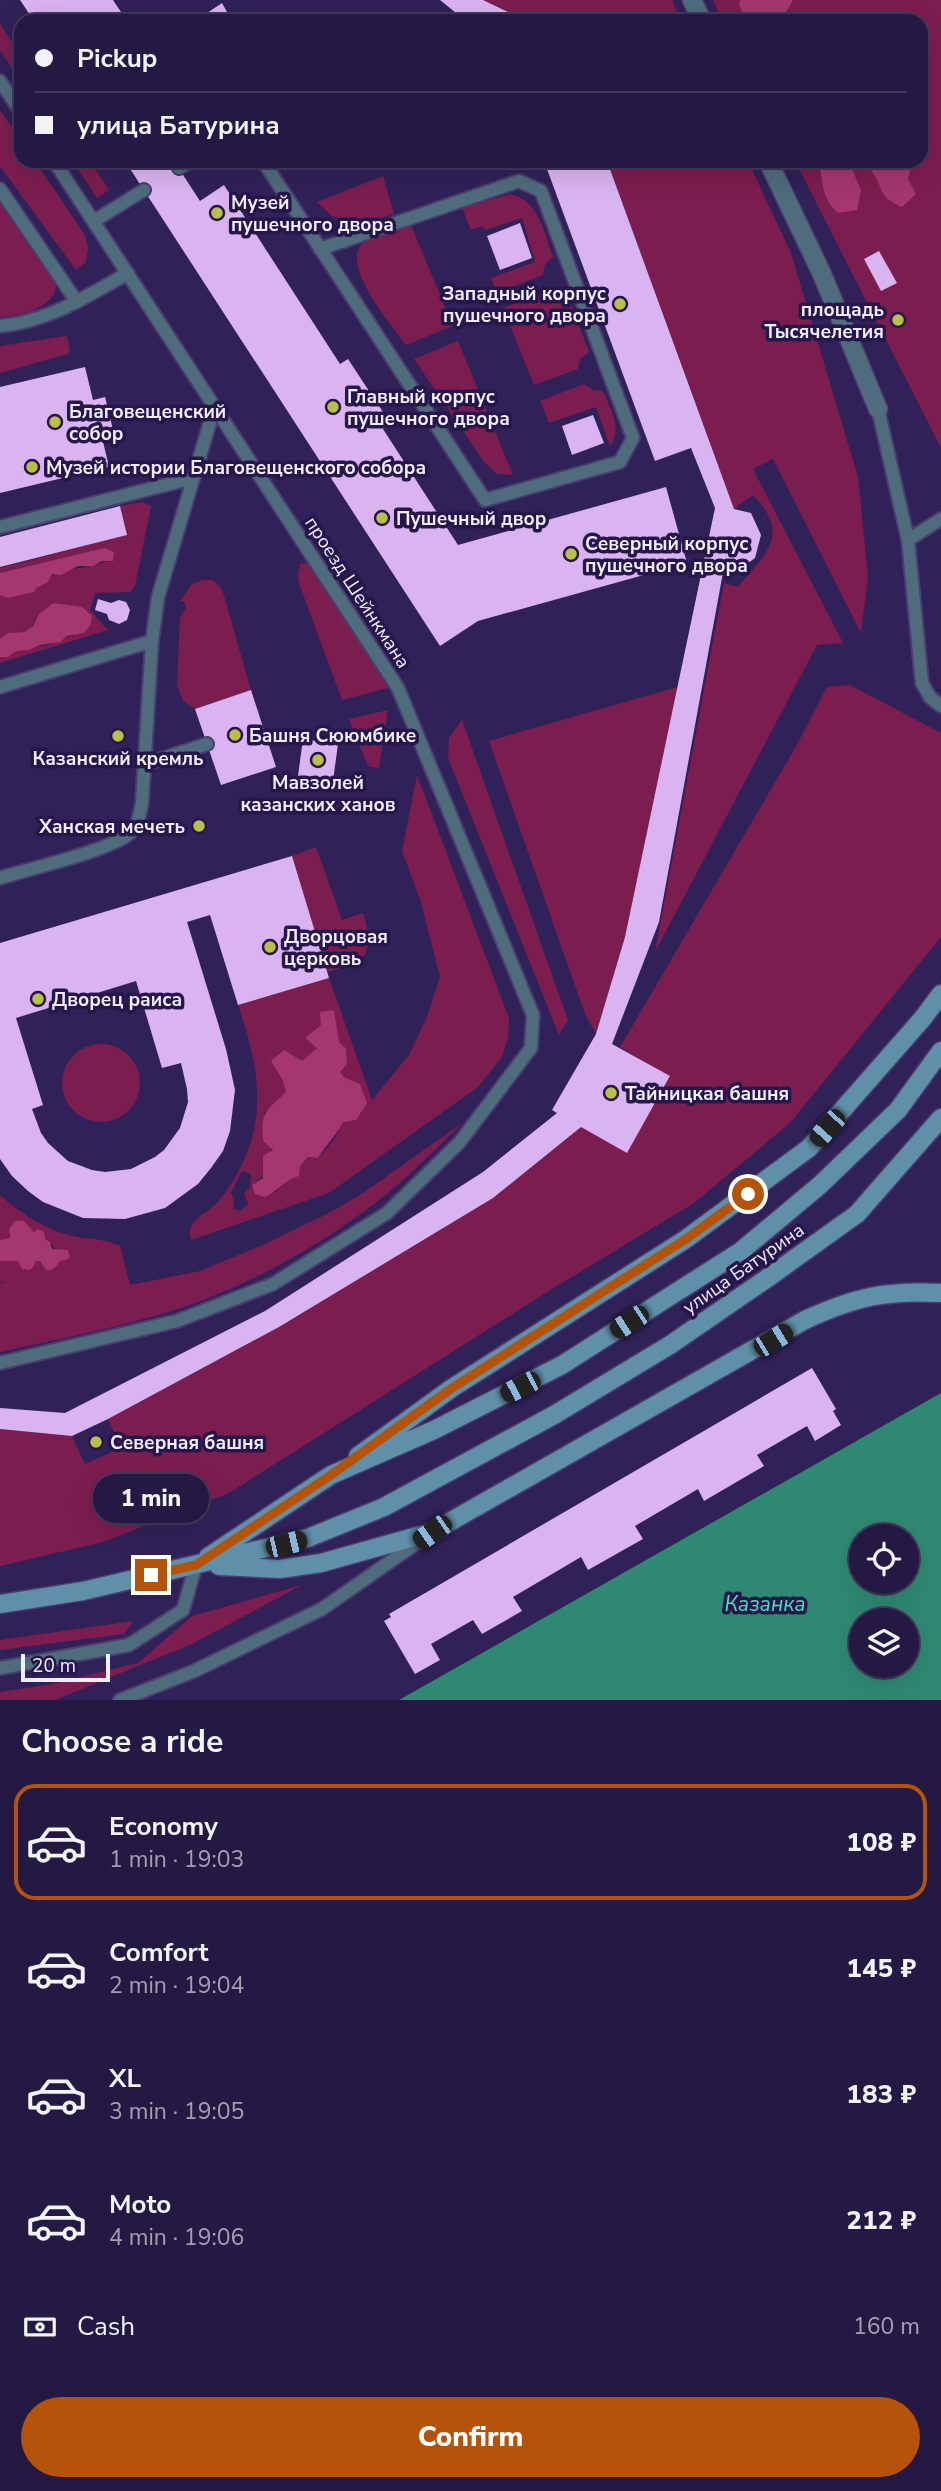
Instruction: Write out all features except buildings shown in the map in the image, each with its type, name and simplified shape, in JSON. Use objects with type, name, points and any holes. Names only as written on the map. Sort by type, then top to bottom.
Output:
[{"type":"main road","points":[[331,1475],[452,1388],[686,1239],[809,1148],[941,994]]},
{"type":"main road","name":"улица Батурина","points":[[196,1565],[331,1475],[434,1430],[562,1365],[741,1251],[821,1185],[898,1110],[941,1051]]},
{"type":"main road","name":"улица Батурина","points":[[0,1604],[83,1591],[308,1538],[384,1507],[554,1415],[670,1345],[857,1214],[941,1118]]},
{"type":"main road","points":[[196,1565],[280,1569],[321,1563],[432,1532],[757,1350],[805,1320],[859,1298],[903,1291],[941,1293]]},
{"type":"street","points":[[771,168],[822,274],[878,409]]},
{"type":"lane","points":[[0,81],[14,102]]},
{"type":"lane","name":"проезд Шейнкмана","points":[[0,1363],[177,1321],[273,1284],[387,1213],[459,1143],[531,1048],[534,1032],[533,1015],[398,688],[59,168]]},
{"type":"lane","points":[[268,168],[320,249],[485,500],[620,462],[633,438],[541,191],[519,181],[320,249]]},
{"type":"lane","points":[[0,189],[77,302]]},
{"type":"lane","points":[[94,221],[144,191]]},
{"type":"lane","points":[[0,326],[23,324],[77,302],[128,273]]},
{"type":"lane","points":[[0,877],[109,845],[131,831],[139,819],[152,641],[158,597],[214,409]]},
{"type":"lane","points":[[878,409],[908,540],[922,683],[930,697],[941,705]]},
{"type":"lane","points":[[0,527],[193,478]]},
{"type":"lane","points":[[908,540],[941,519]]},
{"type":"lane","points":[[0,687],[152,641]]},
{"type":"lane","points":[[145,764],[207,744]]},
{"type":"lane","points":[[120,1700],[192,1672],[323,1609],[432,1532]]},
{"type":"lane","points":[[0,1668],[130,1645],[183,1610],[196,1565]]},
{"type":"shaded area","points":[[483,0],[672,0],[678,14],[512,14]]},
{"type":"shaded area","name":"площадь Тысячелетия","points":[[713,0],[941,0],[941,448],[799,168],[928,168],[928,14],[720,14]]},
{"type":"shaded area","points":[[740,0],[793,0],[785,14],[743,14]]},
{"type":"shaded area","points":[[0,24],[14,45],[14,71],[0,50]]},
{"type":"shaded area","points":[[0,110],[14,131],[14,168],[40,168],[85,235],[88,248],[86,262],[76,270],[0,166]]},
{"type":"shaded area","points":[[78,168],[95,168],[109,190],[97,198]]},
{"type":"shaded area","points":[[610,168],[751,168],[791,253],[858,477],[868,577],[861,633],[773,459],[753,469],[843,643],[817,645],[655,952],[724,583],[738,587],[765,554],[772,533],[771,521],[753,495],[734,509]]},
{"type":"shaded area","points":[[819,168],[852,169],[861,190],[857,210],[838,213],[825,194]]},
{"type":"shaded area","points":[[910,168],[908,179],[916,194],[902,207],[893,203],[884,194],[870,169]]},
{"type":"shaded area","points":[[383,176],[394,214],[361,225],[332,216],[317,202]]},
{"type":"shaded area","points":[[510,194],[520,197],[534,210],[553,257],[545,264],[543,275],[497,293],[491,278],[535,262],[522,218],[485,230],[482,226],[471,230],[462,208]]},
{"type":"shaded area","points":[[0,203],[52,275],[56,286],[54,294],[42,306],[26,313],[0,317]]},
{"type":"shaded area","points":[[411,225],[453,326],[406,345],[371,296],[358,267],[357,255],[361,245],[371,238]]},
{"type":"shaded area","points":[[549,291],[558,297],[568,297],[589,352],[580,359],[578,369],[534,385],[503,308]]},
{"type":"shaded area","points":[[67,336],[70,352],[68,354],[0,373],[0,346]]},
{"type":"shaded area","points":[[458,341],[513,475],[497,474],[484,462],[414,359]]},
{"type":"shaded area","points":[[584,384],[593,390],[603,391],[609,404],[615,426],[614,439],[610,446],[596,407],[549,423],[540,401]]},
{"type":"shaded area","points":[[142,502],[151,506],[135,586],[130,592],[95,593],[90,610],[108,630],[0,663],[0,657],[19,650],[48,645],[74,636],[39,614],[26,630],[0,639],[0,595],[8,598],[34,592],[51,576],[113,561],[104,548],[0,573],[0,568],[127,535],[120,506]]},
{"type":"shaded area","points":[[104,548],[114,552],[113,561],[102,561],[93,566],[78,566],[61,575],[52,574],[48,582],[34,592],[8,598],[0,595],[0,573]]},
{"type":"shaded area","points":[[300,564],[312,565],[388,688],[342,700],[300,586]]},
{"type":"shaded area","points":[[213,580],[222,589],[251,690],[195,709],[183,701],[177,685],[180,618],[186,608],[184,601],[180,601],[192,584]]},
{"type":"shaded area","points":[[53,603],[82,607],[92,616],[91,624],[84,633],[67,636],[60,642],[0,657],[0,639],[8,633],[24,632],[33,626],[39,614]]},
{"type":"shaded area","points":[[850,685],[941,733],[941,937],[790,1123],[694,1203],[552,1289],[229,1493],[103,1542],[0,1566],[0,1429],[72,1436],[85,1464],[121,1448],[108,1419],[279,1327],[493,1198],[581,1127],[627,1152],[670,1077],[620,1047],[794,750],[827,687]]},
{"type":"shaded area","points":[[678,687],[625,937],[596,1034],[585,1014],[489,741]]},
{"type":"shaded area","points":[[388,710],[379,768],[368,766],[349,719]]},
{"type":"shaded area","points":[[462,720],[568,1020],[559,1035],[448,758],[449,738]]},
{"type":"shaded area","points":[[417,775],[509,1018],[508,1038],[502,1057],[478,1087],[329,1193],[191,1240],[192,1225],[217,1203],[237,1173],[251,1142],[255,1123],[257,1084],[250,1044],[238,1005],[329,978],[372,1100],[409,1055],[427,1017],[440,977],[421,902],[402,851]],"holes":[[[321,1025],[346,1049],[347,1064],[340,1072],[344,1077],[360,1084],[335,1138],[318,1158],[309,1157],[284,1180],[276,1192],[252,1185],[261,1178],[270,1161],[271,1143],[264,1113],[286,1092],[282,1079],[317,1048]],[[242,1171],[251,1174],[250,1187],[244,1194],[248,1204],[240,1211],[233,1209],[234,1200],[231,1193]]]},
{"type":"shaded area","points":[[316,847],[342,920],[363,913],[368,938],[368,947],[359,960],[327,972],[292,856]]},
{"type":"shaded area","points":[[334,1010],[339,1042],[346,1049],[347,1064],[340,1072],[344,1077],[360,1084],[367,1103],[356,1120],[343,1122],[318,1158],[308,1157],[300,1166],[299,1176],[265,1197],[255,1194],[252,1185],[263,1178],[263,1156],[273,1150],[263,1141],[264,1118],[269,1108],[286,1092],[271,1061],[284,1050],[302,1061],[317,1048],[305,1038],[321,1025],[320,1012]]},
{"type":"shaded area","points":[[101,1044],[116,1047],[128,1056],[137,1068],[140,1083],[137,1098],[128,1110],[116,1119],[101,1122],[86,1119],[74,1110],[65,1098],[62,1083],[65,1068],[74,1056],[86,1047]]},
{"type":"shaded area","points":[[465,1121],[374,1204],[323,1239],[268,1271],[210,1297],[151,1317],[0,1352],[0,1282],[7,1283],[0,1281],[0,1261],[18,1261],[22,1269],[26,1270],[36,1261],[40,1261],[46,1270],[60,1260],[51,1243],[30,1227],[9,1234],[10,1239],[0,1240],[0,1195],[53,1230],[120,1246],[130,1285],[200,1271],[331,1212],[363,1193]]},
{"type":"shaded area","points":[[15,1221],[24,1221],[34,1232],[38,1229],[44,1232],[52,1249],[68,1250],[70,1257],[49,1270],[46,1270],[40,1261],[36,1261],[30,1270],[22,1269],[18,1261],[0,1261],[0,1240],[10,1238],[9,1229]]},
{"type":"shaded area","points":[[302,1585],[192,1644],[55,1700],[0,1700],[0,1692],[53,1684],[138,1663],[192,1616]]},
{"type":"shaded area","points":[[133,1621],[124,1634],[0,1650],[0,1640]]},
{"type":"water","name":"Казанка","points":[[941,1393],[941,1700],[399,1700]]},
{"type":"place","name":"Музей пушечного двора","points":[[217,213]]},
{"type":"place","name":"Западный корпус пушечного двора","points":[[620,304]]},
{"type":"place","name":"площадь Тысячелетия","points":[[898,320]]},
{"type":"place","name":"Главный корпус пушечного двора","points":[[333,407]]},
{"type":"place","name":"Благовещенский собор","points":[[55,422]]},
{"type":"place","name":"Музей истории Благовещенского собора","points":[[32,467]]},
{"type":"place","name":"Пушечный двор","points":[[382,518]]},
{"type":"place","name":"Северный корпус пушечного двора","points":[[571,554]]},
{"type":"place","name":"Башня Сююмбике","points":[[235,735]]},
{"type":"place","name":"Казанский кремль","points":[[118,736]]},
{"type":"place","name":"Мавзолей казанских ханов","points":[[318,760]]},
{"type":"place","name":"Ханская мечеть","points":[[199,826]]},
{"type":"place","name":"Дворцовая церковь","points":[[270,947]]},
{"type":"place","name":"Дворец раиса","points":[[38,999]]},
{"type":"place","name":"Тайницкая башня","points":[[611,1093]]},
{"type":"place","name":"Северная башня","points":[[96,1442]]},
{"type":"route","points":[[151,1575],[196,1565],[331,1475],[452,1388],[686,1239],[748,1194]]}]
